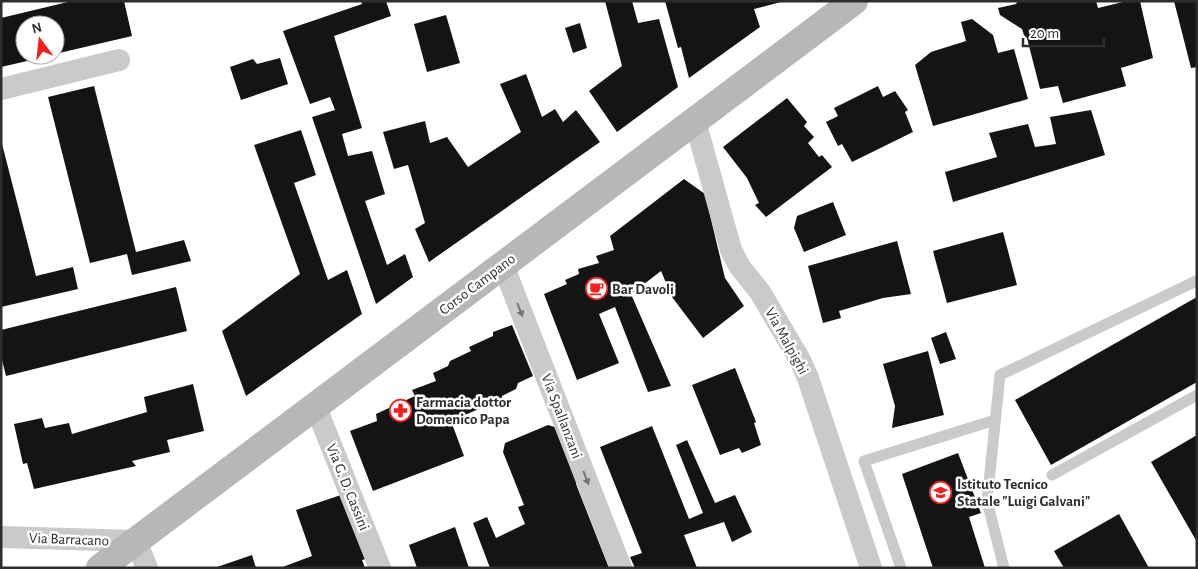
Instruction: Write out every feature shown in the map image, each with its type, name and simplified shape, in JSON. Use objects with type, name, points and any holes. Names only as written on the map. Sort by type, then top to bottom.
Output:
[{"type":"main road","name":"Corso Campano","points":[[100,568],[854,1]]},
{"type":"street","points":[[1,89],[119,60]]},
{"type":"street","name":"Via Malpighi","points":[[695,121],[731,250],[740,267],[760,292],[800,360],[808,378],[871,568]]},
{"type":"street","name":"Via Spallanzani","points":[[503,265],[621,568]]},
{"type":"street","name":"Via G. D. Cassini","points":[[315,406],[380,568]]},
{"type":"street","name":"Via Barracano","points":[[1,537],[136,541]]},
{"type":"street","points":[[136,541],[146,568]]},
{"type":"lane","points":[[1004,568],[987,501],[1000,375],[1197,282]]},
{"type":"lane","points":[[1052,475],[1197,395]]},
{"type":"lane","points":[[901,568],[864,461],[995,420]]},
{"type":"building","points":[[72,1],[124,1],[132,36],[65,52],[65,15],[15,15],[15,64],[1,67],[1,18]]},
{"type":"building","points":[[361,1],[386,1],[391,16],[334,36],[362,128],[342,134],[348,156],[372,151],[385,194],[365,201],[387,265],[405,254],[413,277],[376,304],[312,117],[335,110],[330,97],[310,104],[283,31],[362,4]]},
{"type":"building","points":[[605,1],[632,1],[638,23],[659,19],[678,87],[617,132],[589,91],[622,66]]},
{"type":"building","points":[[665,1],[781,2],[754,9],[760,27],[689,78],[681,47],[678,48]]},
{"type":"building","points":[[1018,1],[1096,1],[1098,8],[1127,1],[1140,1],[1153,58],[1121,68],[1126,86],[1063,103],[1058,86],[1040,89],[1027,38],[1022,29],[1000,15],[998,8],[1016,4]]},
{"type":"building","points":[[1174,1],[1197,1],[1197,67],[1191,68]]},
{"type":"building","points":[[446,15],[460,63],[427,72],[414,24]]},
{"type":"building","points":[[972,19],[993,35],[998,53],[1014,49],[1028,99],[933,126],[915,65],[931,52],[966,41],[961,22]]},
{"type":"building","points":[[580,23],[587,48],[573,53],[565,28]]},
{"type":"building","points":[[280,58],[288,84],[241,100],[230,67],[253,59],[257,64]]},
{"type":"building","points":[[526,74],[542,117],[555,109],[563,122],[576,110],[600,142],[429,262],[415,229],[425,223],[408,165],[394,169],[383,132],[425,121],[430,143],[447,137],[468,167],[521,132],[500,84]]},
{"type":"building","points":[[94,86],[136,252],[184,240],[191,261],[132,275],[127,254],[90,263],[48,97]]},
{"type":"building","points":[[878,86],[883,97],[895,91],[908,110],[905,112],[913,132],[852,162],[842,144],[838,146],[826,122],[838,116],[834,108]]},
{"type":"building","points":[[787,98],[807,122],[804,126],[814,137],[808,143],[819,157],[822,155],[832,167],[766,217],[755,205],[759,203],[747,178],[723,147]]},
{"type":"building","points":[[1091,110],[1105,155],[953,202],[945,172],[997,157],[989,133],[1028,124],[1035,147],[1056,144],[1050,117]]},
{"type":"building","points":[[301,130],[316,175],[294,183],[328,280],[347,270],[362,314],[246,396],[222,331],[300,274],[254,145]]},
{"type":"building","points":[[1,140],[36,276],[73,267],[78,289],[1,307]]},
{"type":"building","name":"Bar Davoli","points":[[684,179],[705,194],[725,278],[744,306],[703,338],[672,297],[661,271],[631,294],[671,386],[648,392],[615,307],[599,314],[619,363],[577,380],[544,294],[567,284],[565,280],[579,274],[578,269],[599,263],[596,256],[614,250],[610,236]]},
{"type":"building","points":[[833,202],[846,235],[804,252],[794,228],[797,216]]},
{"type":"building","points":[[1003,232],[1017,285],[947,303],[933,251]]},
{"type":"building","points":[[897,241],[911,294],[883,298],[839,311],[841,318],[823,323],[808,266]]},
{"type":"building","points":[[176,287],[187,331],[6,376],[1,356],[1,330]]},
{"type":"building","points":[[1197,297],[1197,382],[1051,465],[1015,400]]},
{"type":"building","points":[[512,325],[533,376],[518,383],[516,389],[502,396],[502,399],[451,421],[464,456],[373,491],[350,431],[377,421],[376,414],[415,396],[412,390],[436,381],[433,373],[448,366],[450,361],[471,351],[469,347],[493,336],[493,332]]},
{"type":"building","points":[[946,332],[956,359],[940,364],[931,338]]},
{"type":"building","points":[[928,351],[944,415],[892,428],[895,406],[883,364]]},
{"type":"building","points":[[735,368],[756,422],[754,423],[761,445],[742,453],[739,448],[720,455],[692,385]]},
{"type":"building","points":[[193,384],[204,431],[167,440],[170,452],[132,461],[136,466],[34,489],[27,463],[23,464],[14,424],[42,418],[45,428],[69,423],[72,434],[147,412],[144,397]]},
{"type":"building","points":[[548,425],[558,428],[579,477],[576,484],[609,568],[490,568],[473,523],[487,517],[496,538],[525,524],[518,507],[524,505],[503,452],[505,443]]},
{"type":"building","points":[[652,426],[689,519],[703,513],[676,445],[687,440],[715,503],[735,495],[752,532],[732,542],[724,522],[684,535],[697,568],[635,568],[630,557],[642,553],[600,447]]},
{"type":"building","points":[[1197,435],[1197,542],[1151,462]]},
{"type":"building","name":"Istituto Tecnico Statale \"Luigi Galvani\"","points":[[958,453],[981,513],[969,517],[985,568],[933,568],[902,474]]},
{"type":"building","points":[[341,495],[366,559],[362,560],[365,568],[280,568],[312,556],[296,510]]},
{"type":"building","name":"Istituto Tecnico Statale \"Luigi Galvani\"","points":[[1119,514],[1149,568],[1064,568],[1054,551]]},
{"type":"building","points":[[455,527],[469,568],[417,568],[409,545]]},
{"type":"building","points":[[252,555],[256,568],[217,568],[217,567]]},
{"type":"place","name":"Bar Davoli","points":[[596,289]]},
{"type":"place","name":"Farmacia dottor Domenico Papa","points":[[400,411]]},
{"type":"place","name":"Istituto Tecnico Statale \"Luigi Galvani\"","points":[[941,493]]}]
